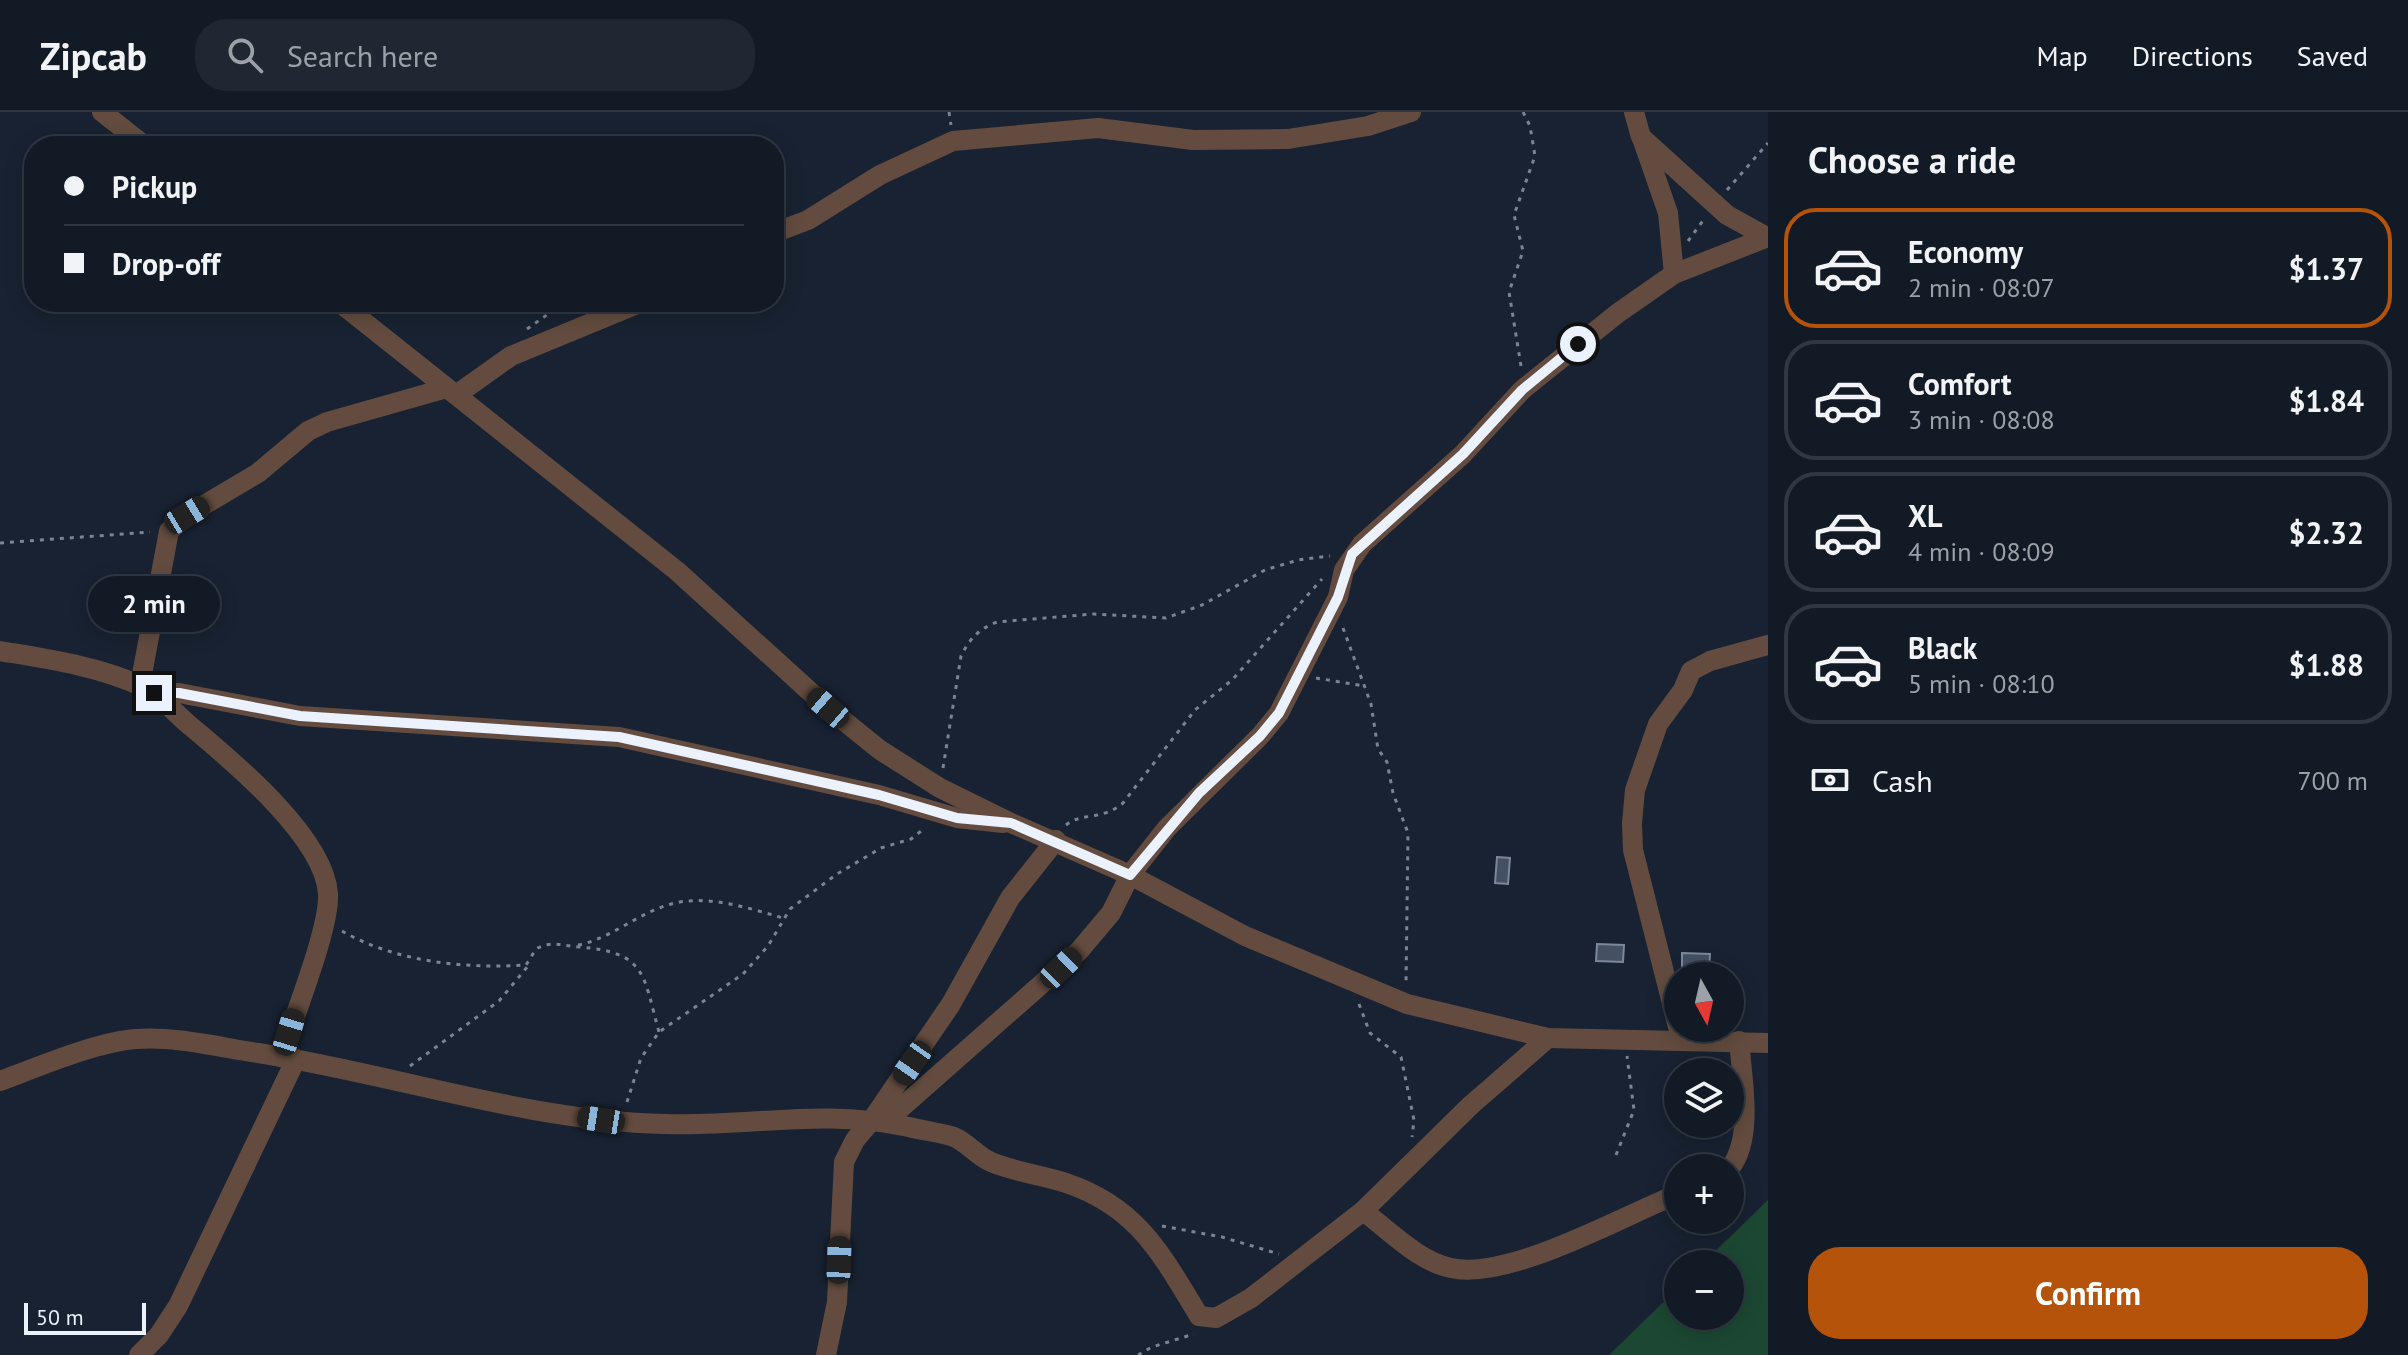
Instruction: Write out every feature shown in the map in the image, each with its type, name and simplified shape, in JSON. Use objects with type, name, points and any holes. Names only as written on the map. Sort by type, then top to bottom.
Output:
[{"type":"street","points":[[102,112],[132,136]]},
{"type":"street","points":[[784,229],[808,220],[880,175],[937,145],[953,141],[1098,128],[1193,140],[1288,139],[1368,126],[1411,112]]},
{"type":"street","points":[[1634,112],[1668,213],[1674,267]]},
{"type":"street","points":[[1641,137],[1739,224],[1766,237]]},
{"type":"street","points":[[826,1355],[837,1302],[844,1162],[855,1140],[1079,951],[1111,913],[1130,875],[1199,793],[1260,736],[1279,713],[1338,597],[1348,562],[1463,454],[1522,390],[1674,267],[1766,237]]},
{"type":"street","points":[[352,312],[677,571],[849,725],[899,763],[940,788],[1130,875],[1245,936],[1407,1004],[1548,1038],[1625,1040],[1664,1034]]},
{"type":"street","points":[[147,689],[169,531],[187,515],[258,473],[308,431],[327,422],[452,392],[511,356],[622,312]]},
{"type":"street","points":[[1664,972],[1633,850],[1635,790],[1658,724],[1683,690],[1691,671],[1710,661],[1768,645]]},
{"type":"street","points":[[0,651],[52,660],[147,689],[300,716],[619,737],[879,795],[967,820],[1011,823]]},
{"type":"street","points":[[139,1355],[159,1335],[178,1306],[289,1058],[324,920],[326,881],[307,842],[245,773],[147,689]]},
{"type":"street","points":[[879,1121],[951,1004],[1010,898],[1056,840]]},
{"type":"street","points":[[0,1081],[51,1062],[134,1039],[169,1040],[289,1058],[490,1102],[620,1121],[666,1124],[842,1116],[879,1121],[953,1137],[989,1161],[1066,1183],[1097,1196],[1128,1217],[1157,1246],[1199,1316],[1206,1320],[1216,1318],[1251,1298],[1363,1211],[1488,1089],[1548,1038]]},
{"type":"street","points":[[1744,1041],[1768,1043]]},
{"type":"street","points":[[1738,1154],[1743,1114],[1739,1042]]},
{"type":"street","points":[[1363,1211],[1424,1256],[1450,1268],[1473,1270],[1530,1256],[1664,1200]]},
{"type":"path","points":[[1522,390],[1516,317],[1509,292],[1523,251],[1514,215],[1535,156],[1530,126],[1523,112]]},
{"type":"path","points":[[1674,267],[1716,203],[1768,143]]},
{"type":"path","points":[[0,543],[87,534],[169,531]]},
{"type":"path","points":[[940,788],[961,656],[969,640],[983,627],[997,622],[1093,614],[1166,618],[1202,605],[1265,570],[1298,560],[1348,562]]},
{"type":"path","points":[[1056,840],[1070,821],[1097,818],[1123,803],[1195,710],[1232,680],[1310,589],[1348,562]]},
{"type":"path","points":[[1338,597],[1346,638],[1371,704],[1378,749],[1387,762],[1393,793],[1408,833],[1409,891],[1404,957],[1407,1004]]},
{"type":"path","points":[[1296,679],[1334,679],[1364,686]]},
{"type":"path","points":[[620,1121],[641,1058],[659,1032],[743,974],[768,946],[783,918],[837,874],[881,848],[911,839],[928,824],[934,812]]},
{"type":"path","points":[[572,947],[597,940],[669,904],[734,903],[783,918]]},
{"type":"path","points":[[324,920],[368,945],[392,953],[461,964],[531,963]]},
{"type":"path","points":[[397,1081],[425,1053],[499,1001],[531,963],[536,949],[543,944],[619,953],[636,963],[659,1032]]},
{"type":"path","points":[[1356,985],[1360,1010],[1370,1033],[1396,1050],[1404,1066],[1414,1120],[1410,1165]]},
{"type":"path","points":[[1616,1155],[1634,1110],[1625,1040]]},
{"type":"path","points":[[1128,1217],[1274,1251],[1294,1265]]},
{"type":"path","points":[[1138,1355],[1159,1344],[1193,1334],[1206,1320]]},
{"type":"green space","points":[[1768,1200],[1768,1355],[1609,1355],[1664,1302],[1664,1330],[1744,1330],[1744,1250],[1716,1250],[1733,1234],[1744,1234],[1744,1223]]},
{"type":"building","points":[[1497,857],[1510,858],[1508,884],[1495,883]]},
{"type":"building","points":[[1597,944],[1624,945],[1623,962],[1596,961]]},
{"type":"building","points":[[1682,953],[1710,954],[1710,962],[1682,962]]},
{"type":"route","points":[[154,693],[179,693],[268,713],[619,737],[658,743],[879,795],[957,818],[1011,823],[1056,840],[1130,875],[1199,793],[1260,736],[1279,713],[1338,597],[1344,570],[1352,554],[1463,454],[1498,412],[1578,344]]}]
